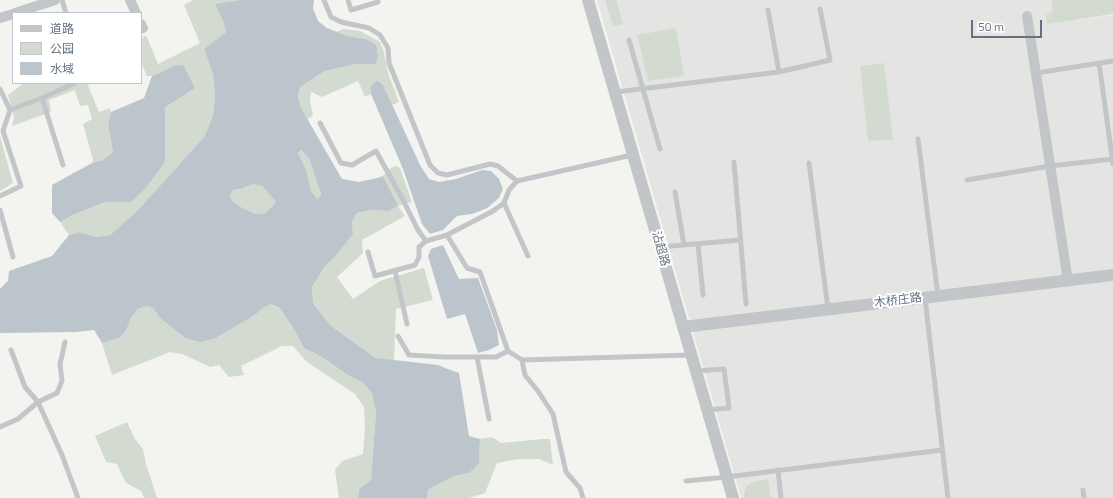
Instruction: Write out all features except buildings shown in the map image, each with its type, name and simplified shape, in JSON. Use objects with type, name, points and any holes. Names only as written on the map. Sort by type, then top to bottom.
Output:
[{"type":"street","points":[[20,12],[55,0]]},
{"type":"street","points":[[130,0],[136,12]]},
{"type":"street","name":"沾超路","points":[[588,0],[733,498]]},
{"type":"street","points":[[0,18],[12,14]]},
{"type":"street","points":[[1027,16],[1068,280]]},
{"type":"street","name":"木桥庄路","points":[[683,327],[1113,275]]},
{"type":"lane","points":[[62,0],[66,12]]},
{"type":"lane","points":[[324,0],[331,17],[341,22],[369,28],[380,35],[388,48],[389,63],[430,165],[438,173],[447,175],[490,164],[498,166],[517,181]]},
{"type":"lane","points":[[348,0],[351,10],[378,2],[377,0]]},
{"type":"lane","points":[[615,92],[779,72],[830,60],[820,9]]},
{"type":"lane","points":[[768,10],[779,72]]},
{"type":"lane","points":[[629,40],[660,149]]},
{"type":"lane","points":[[1036,73],[1113,61]]},
{"type":"lane","points":[[966,180],[1050,166],[1113,161],[1099,63]]},
{"type":"lane","points":[[10,110],[73,84]]},
{"type":"lane","points":[[0,89],[10,110],[3,131],[21,186],[0,196]]},
{"type":"lane","points":[[42,98],[63,165]]},
{"type":"lane","points":[[320,123],[341,163],[352,165],[376,151],[418,230],[426,241]]},
{"type":"lane","points":[[918,139],[938,296]]},
{"type":"lane","points":[[368,252],[375,276],[415,265],[419,257],[418,247],[426,241],[447,235],[493,211],[504,202],[509,190],[517,181],[633,155]]},
{"type":"lane","points":[[734,162],[746,304]]},
{"type":"lane","points":[[809,163],[828,309]]},
{"type":"lane","points":[[674,192],[684,245]]},
{"type":"lane","points":[[504,202],[528,256]]},
{"type":"lane","points":[[0,210],[13,257]]},
{"type":"lane","points":[[447,235],[466,268],[480,272],[508,351],[522,360],[691,355]]},
{"type":"lane","points":[[660,248],[740,240]]},
{"type":"lane","points":[[698,244],[703,295]]},
{"type":"lane","points":[[395,270],[407,324]]},
{"type":"lane","points":[[925,298],[948,498]]},
{"type":"lane","points":[[398,336],[409,356],[496,358],[508,351]]},
{"type":"lane","points":[[0,427],[18,420],[38,402],[57,393],[62,381],[60,364],[64,342]]},
{"type":"lane","points":[[11,350],[25,386],[38,402],[62,455],[78,498]]},
{"type":"lane","points":[[478,357],[489,420]]},
{"type":"lane","points":[[522,360],[525,375],[538,391],[553,414],[566,472],[580,488],[583,498]]},
{"type":"lane","points":[[696,372],[724,368],[729,408],[707,410]]},
{"type":"lane","points":[[686,481],[942,450]]},
{"type":"lane","points":[[778,470],[781,498]]},
{"type":"lane","points":[[1083,490],[1084,498]]},
{"type":"shaded area","points":[[597,0],[1051,0],[1056,22],[1113,15],[1113,498],[741,498]]},
{"type":"green space","points":[[193,0],[240,0],[216,4],[226,32],[204,49],[213,74],[215,95],[213,116],[204,137],[137,211],[110,235],[97,237],[79,232],[69,235],[60,222],[105,202],[165,162],[165,107],[174,66],[152,76],[147,76],[142,64],[142,39],[146,35],[158,64],[200,43],[184,5]]},
{"type":"green space","points":[[605,0],[616,0],[623,24],[613,26]]},
{"type":"green space","points":[[1051,0],[1113,0],[1113,14],[1047,24],[1046,15],[1053,11]]},
{"type":"green space","points":[[676,28],[684,76],[648,81],[637,35]]},
{"type":"green space","points":[[344,29],[360,31],[380,42],[384,52],[388,73],[399,102],[392,105],[383,85],[371,86],[371,94],[365,97],[358,81],[322,97],[311,92],[310,100],[313,116],[307,119],[301,108],[298,96],[300,87],[325,71],[356,64],[376,64],[366,39],[347,36],[336,32]]},
{"type":"green space","points":[[884,63],[893,140],[868,141],[860,66]]},
{"type":"green space","points":[[23,84],[87,84],[99,112],[110,108],[111,112],[108,124],[113,152],[103,160],[92,163],[93,160],[83,124],[92,119],[88,105],[80,106],[75,90],[49,100],[51,112],[12,126],[14,117],[8,95]]},
{"type":"green space","points":[[0,136],[13,183],[0,191]]},
{"type":"green space","points":[[301,150],[309,158],[317,181],[321,195],[318,199],[311,191],[306,169],[298,153]]},
{"type":"green space","points":[[396,166],[400,168],[412,202],[398,206],[383,176],[391,168]]},
{"type":"green space","points":[[253,184],[262,186],[276,202],[265,213],[256,214],[232,201],[230,196],[233,190],[241,189]]},
{"type":"green space","points":[[398,206],[405,216],[362,240],[363,253],[337,277],[353,299],[380,281],[424,268],[433,300],[396,309],[394,361],[376,358],[331,326],[313,303],[312,287],[325,266],[335,257],[353,234],[352,222],[357,213],[371,210],[389,211]]},
{"type":"green space","points":[[271,304],[280,308],[304,348],[363,383],[372,392],[376,412],[371,480],[359,489],[358,498],[339,498],[335,470],[342,461],[363,454],[365,429],[364,407],[355,394],[307,362],[293,346],[282,346],[241,366],[244,375],[229,377],[219,365],[210,367],[182,354],[170,352],[112,375],[102,343],[119,338],[126,331],[131,318],[138,309],[147,306],[153,308],[161,319],[185,338],[216,338]]},
{"type":"green space","points":[[127,422],[135,439],[143,449],[146,464],[157,498],[144,498],[141,491],[126,483],[117,464],[106,462],[95,436]]},
{"type":"green space","points":[[492,437],[501,443],[550,439],[553,465],[539,459],[518,459],[497,463],[485,493],[469,498],[427,498],[428,490],[454,476],[469,473],[480,452],[480,439]]},
{"type":"green space","points":[[768,479],[771,498],[744,498],[746,486],[754,482]]},
{"type":"water","points":[[240,0],[314,0],[313,8],[318,21],[327,28],[347,36],[366,39],[376,45],[378,56],[376,64],[356,64],[325,71],[300,87],[298,96],[301,108],[342,179],[359,182],[383,176],[398,206],[389,211],[371,210],[357,213],[352,222],[353,234],[335,257],[325,266],[312,287],[313,303],[331,326],[376,358],[438,365],[459,373],[469,436],[480,439],[479,463],[469,473],[454,476],[428,490],[427,498],[358,498],[359,489],[371,480],[376,412],[372,393],[363,383],[304,348],[280,308],[271,304],[216,338],[200,342],[185,338],[161,319],[153,308],[147,306],[138,309],[131,318],[126,331],[119,338],[102,343],[94,330],[76,332],[0,333],[0,289],[8,281],[9,271],[52,256],[69,235],[79,232],[97,237],[110,235],[137,211],[204,137],[213,116],[215,95],[213,74],[204,49],[226,32],[223,21],[215,4]],"holes":[[[301,150],[309,158],[321,194],[318,199],[311,191],[306,169],[298,153]],[[253,184],[262,186],[276,202],[265,213],[256,214],[232,201],[230,196],[233,190],[241,189]]]},
{"type":"water","points":[[183,65],[195,88],[165,107],[165,162],[144,190],[131,202],[105,202],[60,222],[52,213],[52,185],[92,163],[103,160],[113,152],[108,124],[111,112],[144,98],[152,76],[174,66]]},
{"type":"water","points":[[377,81],[383,85],[420,165],[429,179],[439,182],[456,179],[482,170],[491,171],[499,179],[503,189],[499,198],[487,208],[472,214],[457,216],[443,230],[430,234],[422,224],[403,169],[371,94],[371,86]]},
{"type":"water","points":[[443,245],[459,279],[478,278],[497,330],[499,345],[489,350],[478,353],[465,314],[447,319],[428,256],[431,249]]}]
